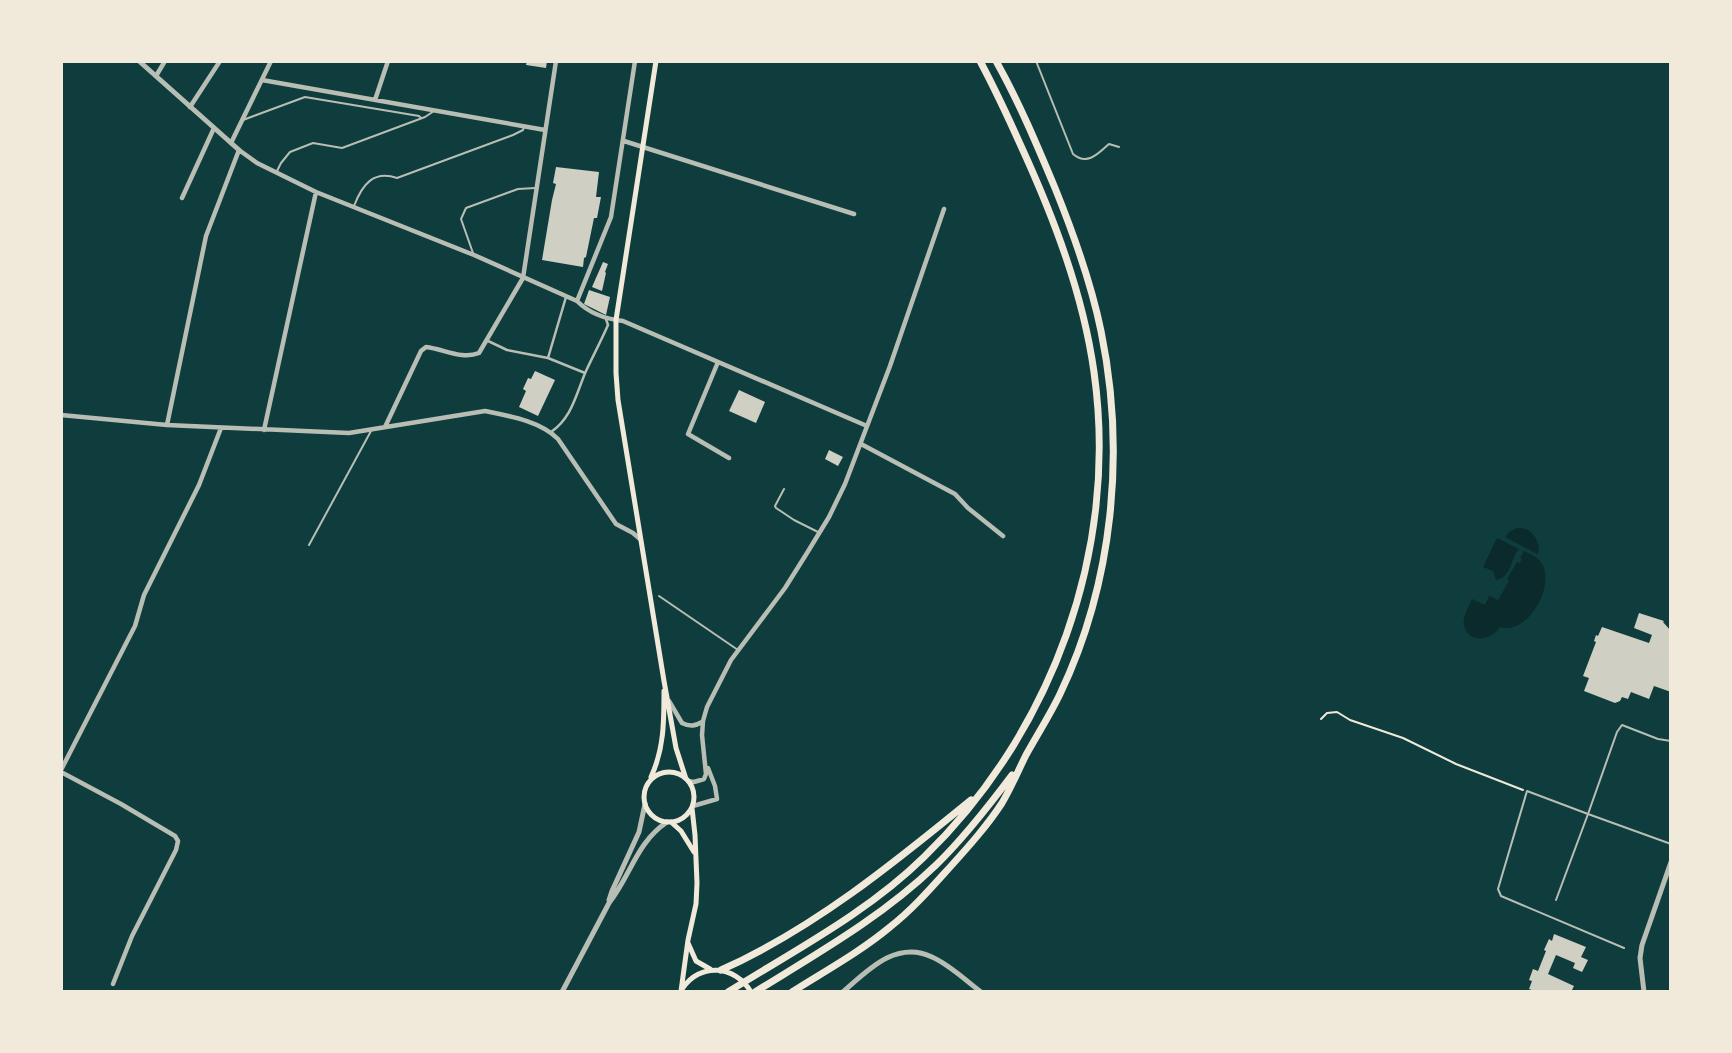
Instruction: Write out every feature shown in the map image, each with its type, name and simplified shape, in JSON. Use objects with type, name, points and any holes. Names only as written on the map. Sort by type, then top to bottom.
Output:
[{"type":"highway","points":[[728,992],[842,921],[899,880],[954,826],[1001,767],[1028,722],[1064,643],[1078,599],[1090,547],[1099,456],[1094,376],[1077,296],[1063,250],[1044,198],[979,61]]},
{"type":"highway","points":[[792,992],[890,928],[971,845],[1002,803],[1060,694],[1092,605],[1105,549],[1113,457],[1108,375],[1101,329],[1077,245],[1041,154],[996,61]]},
{"type":"highway","points":[[753,992],[850,933],[936,866],[985,812],[1027,755]]},
{"type":"highway","points":[[717,970],[780,939],[826,910],[917,845],[985,789]]},
{"type":"main road","points":[[656,61],[616,320],[616,373],[618,400],[676,748],[694,792],[692,807],[698,883],[681,991]]},
{"type":"main road","points":[[664,681],[663,745],[644,796],[645,804],[653,816],[669,822],[681,831],[695,855]]},
{"type":"main road","points":[[649,783],[662,773],[671,772],[687,780]]},
{"type":"main road","points":[[669,822],[683,818],[692,807]]},
{"type":"main road","points":[[688,940],[696,961],[734,975],[753,992]]},
{"type":"main road","points":[[681,991],[691,978],[705,971],[717,970]]},
{"type":"street","points":[[139,61],[257,163],[316,192],[474,255],[577,301],[585,309],[606,319],[623,321],[867,426]]},
{"type":"street","points":[[156,76],[165,61]]},
{"type":"street","points":[[190,107],[220,61]]},
{"type":"street","points":[[231,143],[271,61]]},
{"type":"street","points":[[375,100],[388,61]]},
{"type":"street","points":[[385,428],[421,351],[426,347],[472,356],[479,353],[523,278],[556,61]]},
{"type":"street","points":[[577,301],[611,217],[635,61]]},
{"type":"street","points":[[262,80],[545,130]]},
{"type":"street","points":[[182,198],[214,128]]},
{"type":"street","points":[[624,141],[854,214]]},
{"type":"street","points":[[167,425],[205,236],[239,150]]},
{"type":"street","points":[[264,430],[316,192]]},
{"type":"street","points":[[687,780],[694,782],[704,779],[706,774],[703,722],[707,706],[722,676],[738,650],[785,588],[820,533],[845,484],[890,366],[944,209]]},
{"type":"street","points":[[548,358],[566,297]]},
{"type":"street","points":[[551,432],[561,425],[575,402],[585,373],[608,326],[606,319]]},
{"type":"street","points":[[486,340],[507,350],[548,358],[585,373]]},
{"type":"street","points":[[718,362],[688,434],[729,458]]},
{"type":"street","points":[[61,415],[167,425],[349,433],[485,411],[534,424],[551,432],[616,524],[641,540]]},
{"type":"street","points":[[113,984],[132,936],[176,850],[178,841],[175,836],[61,771],[135,626],[144,595],[199,485],[221,428]]},
{"type":"street","points":[[861,444],[955,494],[1003,536]]},
{"type":"street","points":[[668,701],[682,723],[696,726],[703,722]]},
{"type":"street","points":[[692,807],[717,799],[705,760]]},
{"type":"street","points":[[609,903],[639,832],[645,804]]},
{"type":"street","points":[[562,992],[609,903],[646,841],[669,822]]},
{"type":"street","points":[[1644,992],[1640,958],[1642,945],[1671,862]]},
{"type":"street","points":[[612,891],[621,886]]},
{"type":"street","points":[[843,992],[881,961],[905,951],[933,957],[981,992]]},
{"type":"lane","points":[[1035,61],[1076,158],[1091,159],[1109,144],[1119,147]]},
{"type":"lane","points":[[242,120],[304,97],[421,118]]},
{"type":"lane","points":[[277,172],[290,152],[313,144],[342,148],[431,114],[435,110]]},
{"type":"lane","points":[[353,207],[369,181],[382,175],[397,178],[513,135],[523,130],[524,126]]},
{"type":"lane","points":[[474,255],[461,219],[466,208],[518,189],[536,188]]},
{"type":"lane","points":[[309,545],[371,430]]},
{"type":"lane","points":[[784,489],[775,506],[787,516],[820,533]]},
{"type":"lane","points":[[659,596],[738,650]]},
{"type":"lane","points":[[1556,900],[1617,732],[1622,726],[1671,741]]},
{"type":"lane","points":[[1624,948],[1501,897],[1498,889],[1527,791],[1671,844]]},
{"type":"path","points":[[1321,719],[1326,713],[1337,712],[1350,720],[1403,738],[1456,764],[1527,791]]},
{"type":"water","points":[[1517,528],[1526,529],[1533,534],[1539,550],[1537,554],[1505,537]]},
{"type":"water","points":[[1497,538],[1519,549],[1508,572],[1496,580],[1493,571],[1483,567]]},
{"type":"water","points":[[1524,551],[1539,560],[1544,569],[1543,592],[1538,604],[1521,623],[1511,628],[1500,627],[1487,637],[1471,636],[1464,623],[1472,599],[1485,605],[1489,596],[1498,600]]},
{"type":"building","points":[[527,61],[547,61],[546,68],[526,65]]},
{"type":"building","points":[[556,167],[599,172],[596,197],[601,197],[583,267],[542,260],[556,184],[553,183]]},
{"type":"building","points":[[603,262],[608,264],[602,291],[592,287]]},
{"type":"building","points":[[589,290],[610,297],[606,315],[584,304]]},
{"type":"building","points":[[535,371],[555,380],[538,416],[519,407],[526,391],[523,389]]},
{"type":"building","points":[[739,390],[765,402],[756,423],[729,411]]},
{"type":"building","points":[[829,450],[843,457],[838,466],[825,459]]},
{"type":"building","points":[[1639,613],[1664,621],[1671,631],[1671,692],[1654,686],[1649,699],[1631,692],[1628,699],[1622,697],[1615,703],[1584,691],[1589,678],[1583,676],[1596,642],[1596,635],[1598,636],[1602,627],[1649,643],[1652,635],[1634,628]]},
{"type":"building","points":[[1554,934],[1586,947],[1581,957],[1588,960],[1582,972],[1573,968],[1575,963],[1556,955],[1548,974],[1574,986],[1571,992],[1537,992],[1529,989],[1532,981],[1529,980],[1533,969],[1538,971],[1546,951],[1544,950]]}]
